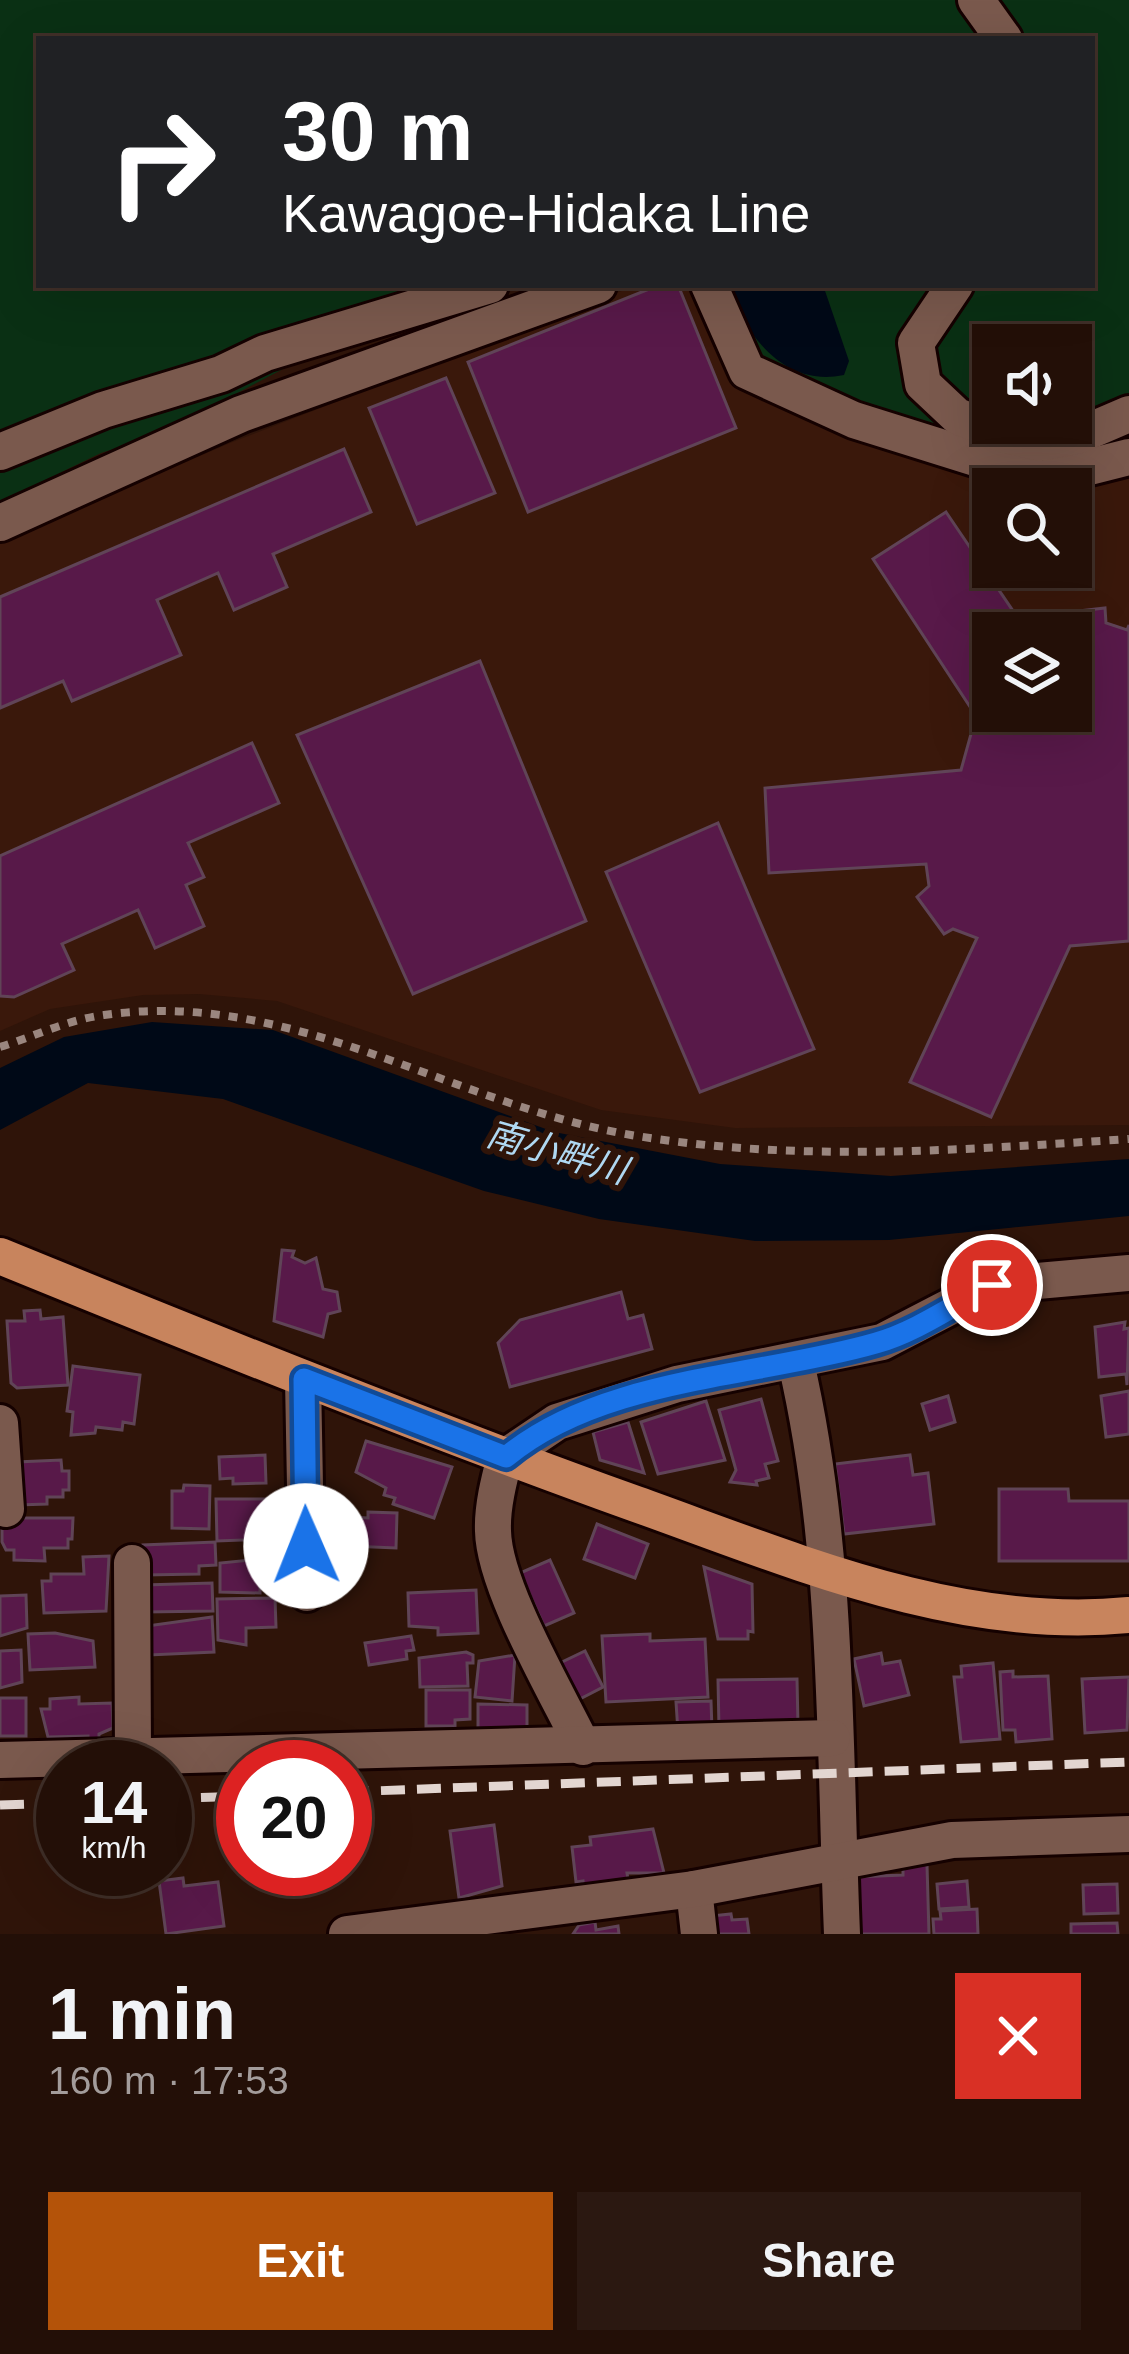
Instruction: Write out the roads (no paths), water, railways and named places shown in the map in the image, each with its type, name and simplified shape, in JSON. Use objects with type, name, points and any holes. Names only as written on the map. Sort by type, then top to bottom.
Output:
[{"type":"main road","points":[[1,1264],[506,1457],[828,1572],[939,1602],[1018,1615],[1129,1615]]},
{"type":"street","points":[[976,0],[1002,36]]},
{"type":"street","points":[[0,452],[103,410],[221,374],[265,353],[480,288]]},
{"type":"street","points":[[0,523],[242,414],[590,288]]},
{"type":"street","points":[[710,288],[747,371],[854,420],[1042,479],[1129,457]]},
{"type":"street","points":[[953,288],[916,344],[923,384],[957,416],[1004,436],[1040,442],[1080,435],[1129,414]]},
{"type":"street","points":[[583,1747],[515,1604],[497,1553],[493,1532],[506,1457],[557,1422],[677,1384],[882,1342],[992,1285],[1129,1274]]},
{"type":"street","points":[[796,1363],[816,1450],[828,1572],[842,1934]]},
{"type":"street","points":[[304,1379],[307,1593]]},
{"type":"street","points":[[0,1423],[6,1509]]},
{"type":"street","points":[[132,1563],[133,1740]]},
{"type":"street","points":[[192,1754],[832,1738]]},
{"type":"street","points":[[0,1760],[36,1759]]},
{"type":"street","points":[[347,1934],[694,1889],[952,1840],[1129,1834]]},
{"type":"street","points":[[694,1889],[700,1934]]},
{"type":"water","points":[[727,288],[824,288],[849,361],[844,375],[822,377],[785,365],[744,322]]},
{"type":"water","name":"南小畔川","points":[[152,1022],[273,1030],[554,1132],[720,1164],[891,1176],[1129,1159],[1129,1216],[889,1240],[755,1241],[599,1219],[484,1191],[223,1099],[88,1083],[0,1130],[0,1068],[64,1037]]},
{"type":"railway","points":[[372,1791],[1129,1762]]},
{"type":"railway","points":[[192,1798],[216,1797]]},
{"type":"railway","points":[[0,1805],[36,1804]]}]
